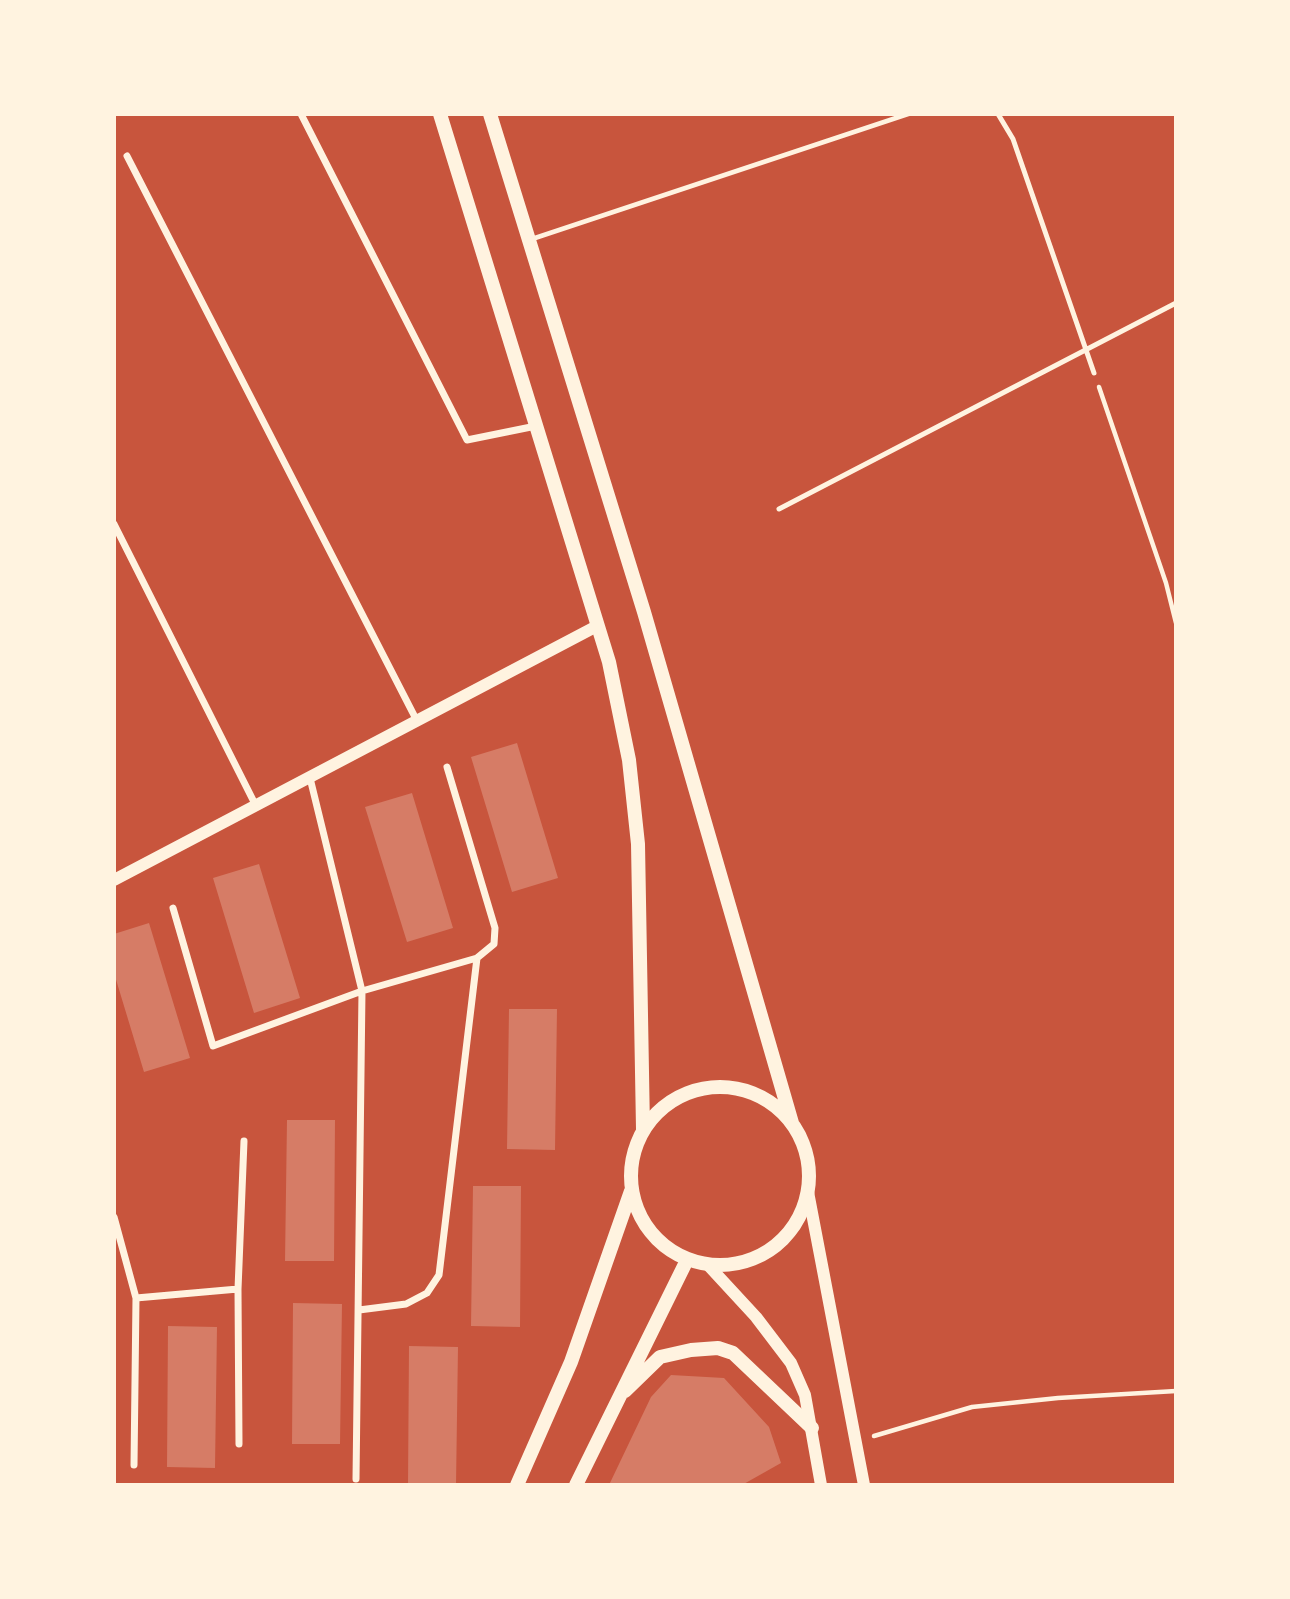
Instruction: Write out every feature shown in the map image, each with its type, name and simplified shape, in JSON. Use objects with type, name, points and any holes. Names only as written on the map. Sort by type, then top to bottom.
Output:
[{"type":"main road","points":[[440,114],[609,662],[629,760],[638,844],[643,1129]]},
{"type":"main road","points":[[490,114],[644,612],[792,1123],[804,1144],[809,1168],[808,1192],[801,1215],[788,1235],[769,1251],[730,1265],[708,1265],[687,1260],[667,1249],[650,1233],[638,1213],[631,1191]]},
{"type":"main road","points":[[517,1485],[571,1362],[631,1191],[632,1159],[643,1129],[662,1106],[688,1091],[716,1086],[745,1089],[772,1102],[792,1123]]},
{"type":"main road","points":[[576,1485],[687,1260]]},
{"type":"main road","points":[[617,1400],[660,1357],[691,1350],[718,1348],[733,1353],[811,1428]]},
{"type":"street","points":[[301,114],[467,439],[536,426]]},
{"type":"street","points":[[127,156],[418,722]]},
{"type":"street","points":[[114,523],[256,806]]},
{"type":"street","points":[[114,880],[418,722],[597,625]]},
{"type":"street","points":[[173,908],[213,1046],[362,990],[477,958],[494,944],[495,928],[447,767]]},
{"type":"street","points":[[310,778],[362,990],[356,1479]]},
{"type":"street","points":[[359,1310],[406,1304],[427,1293],[439,1275],[477,958]]},
{"type":"street","points":[[239,1444],[238,1289],[244,1141]]},
{"type":"street","points":[[808,1192],[864,1485]]},
{"type":"street","points":[[114,1217],[136,1298],[134,1465]]},
{"type":"street","points":[[708,1265],[756,1318],[791,1363],[805,1395],[821,1485]]},
{"type":"street","points":[[136,1298],[238,1289]]},
{"type":"lane","points":[[529,240],[908,114]]},
{"type":"lane","points":[[998,114],[1013,139],[1094,373]]},
{"type":"lane","points":[[779,509],[1176,303]]},
{"type":"path","points":[[1094,373],[1166,583],[1176,623]]},
{"type":"path","points":[[857,1441],[972,1407],[1058,1398],[1176,1391]]},
{"type":"building","points":[[517,743],[558,878],[512,892],[471,757]]},
{"type":"building","points":[[412,793],[453,928],[407,942],[365,807]]},
{"type":"building","points":[[259,864],[300,998],[254,1013],[213,878]]},
{"type":"building","points":[[149,923],[190,1058],[144,1072],[114,973],[114,934]]},
{"type":"building","points":[[509,1009],[557,1009],[555,1150],[507,1149]]},
{"type":"building","points":[[287,1120],[335,1120],[334,1261],[285,1261]]},
{"type":"building","points":[[473,1186],[521,1186],[520,1327],[471,1326]]},
{"type":"building","points":[[293,1303],[342,1304],[340,1444],[292,1444]]},
{"type":"building","points":[[168,1326],[217,1327],[215,1468],[167,1467]]},
{"type":"building","points":[[409,1346],[458,1347],[456,1485],[408,1485]]},
{"type":"building","points":[[671,1375],[724,1378],[769,1427],[781,1463],[742,1485],[609,1485],[651,1397]]}]
